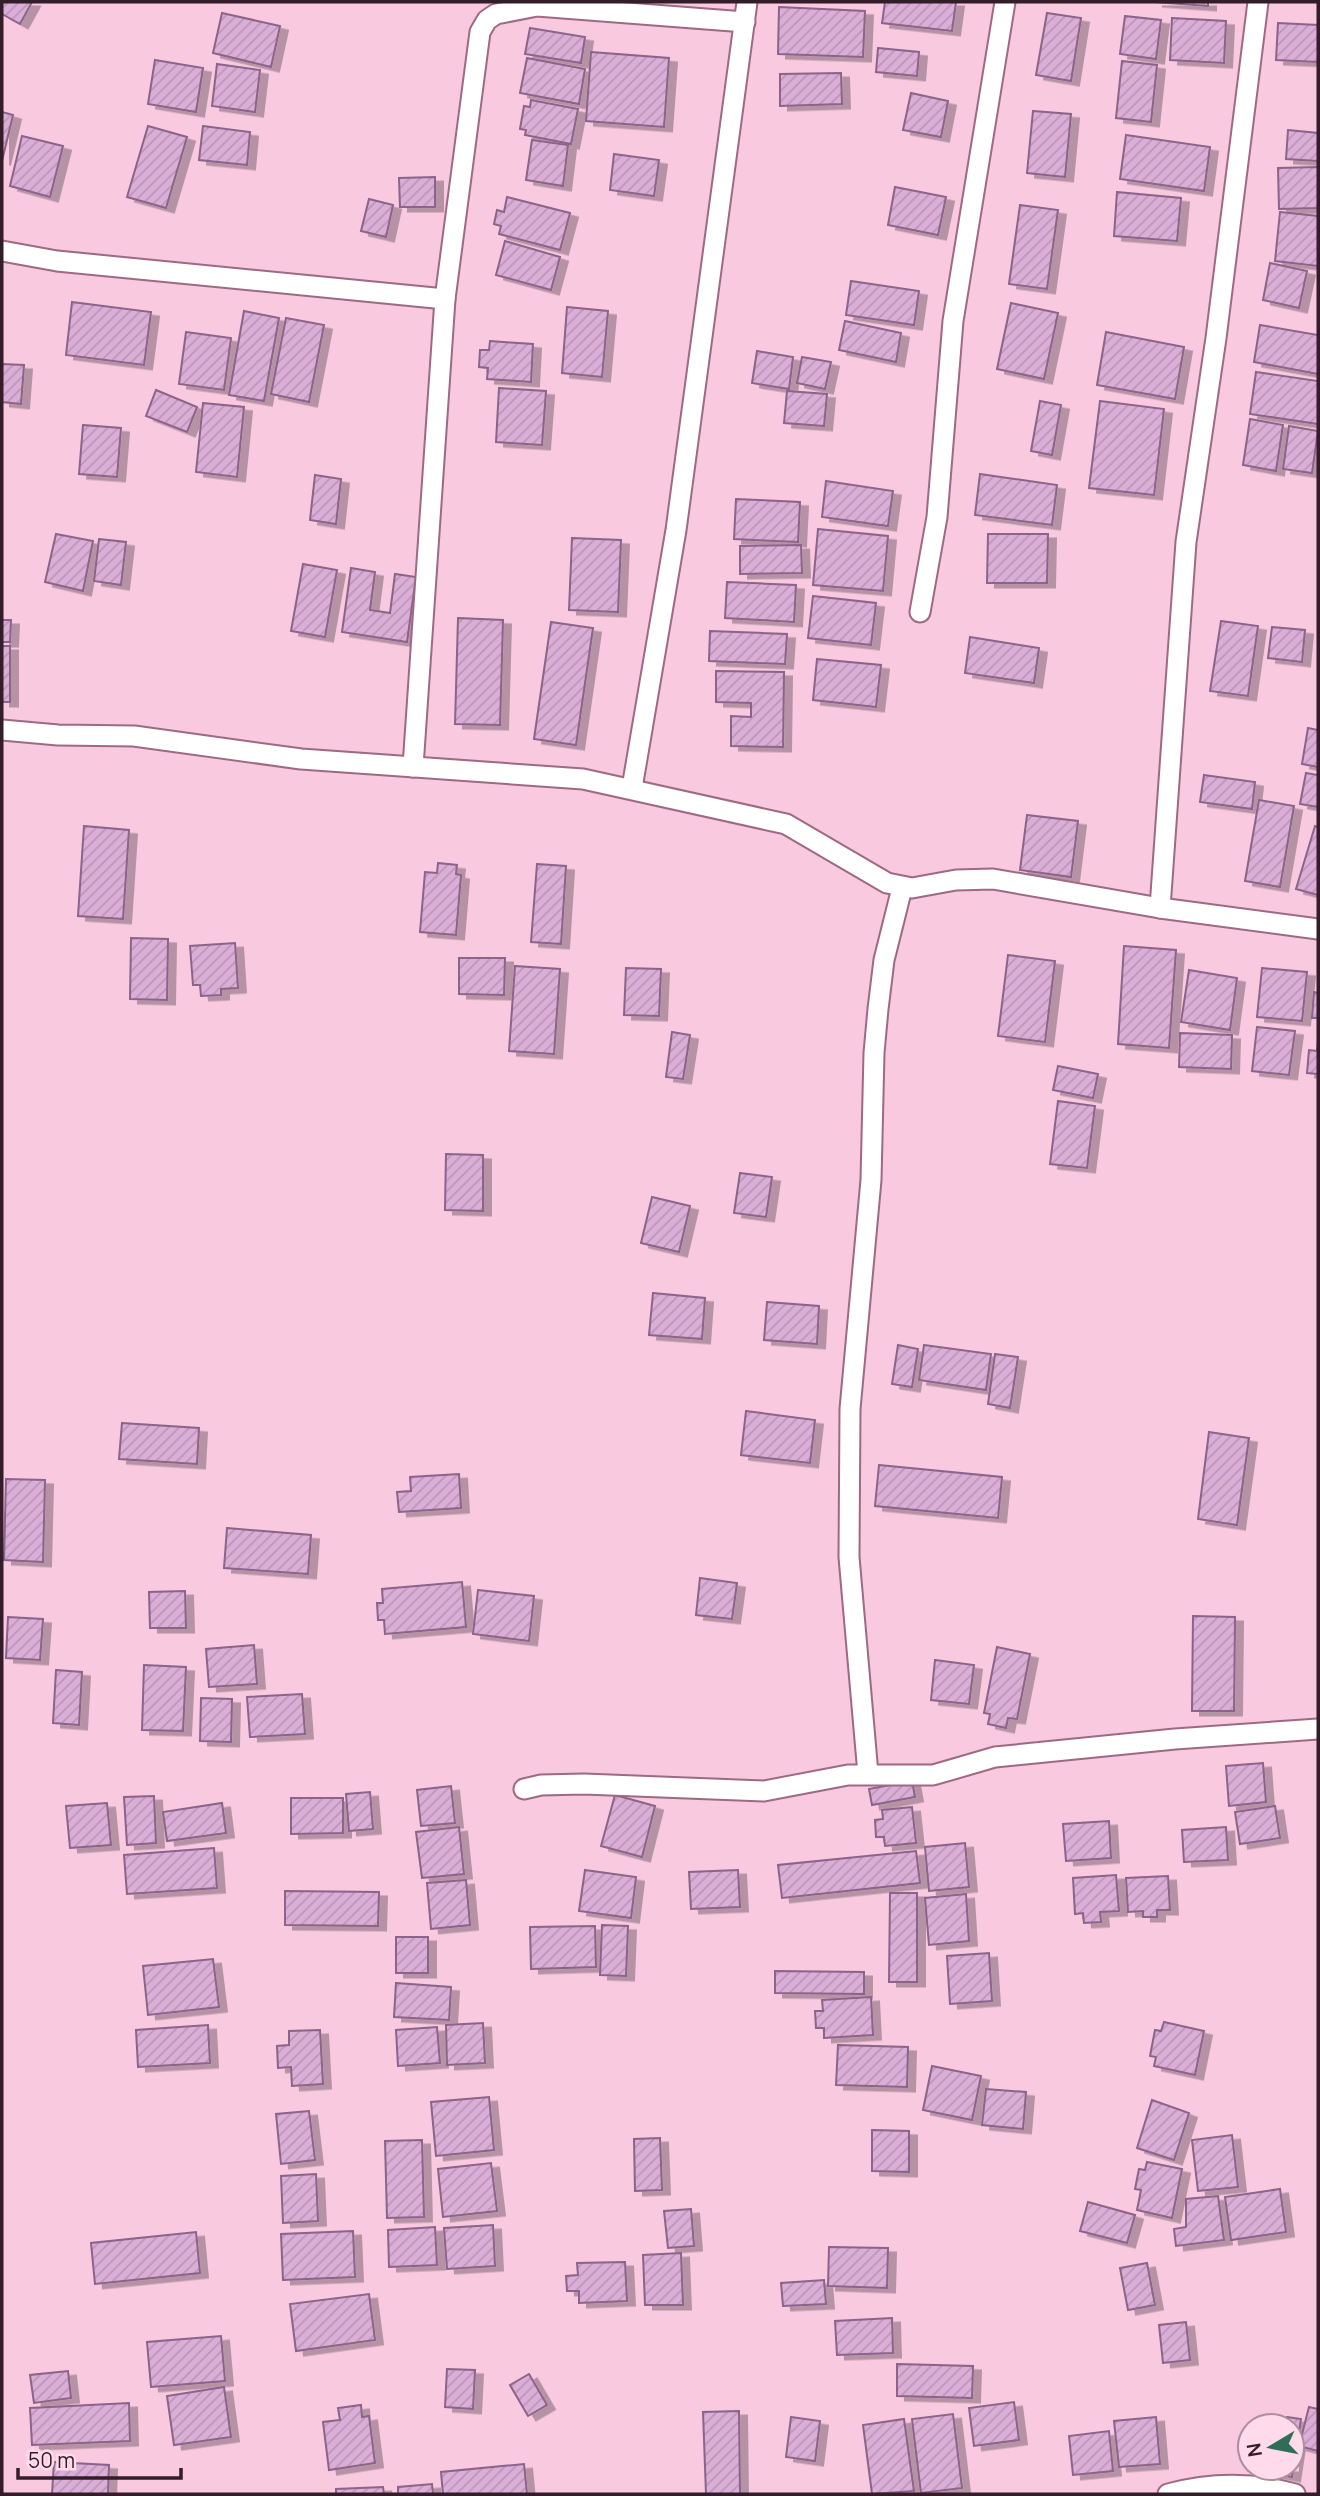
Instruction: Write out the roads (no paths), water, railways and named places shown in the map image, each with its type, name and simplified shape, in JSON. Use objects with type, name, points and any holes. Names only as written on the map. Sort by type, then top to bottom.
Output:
[{"type":"street","points":[[632,788],[676,530],[747,2]]},
{"type":"street","points":[[920,612],[937,517],[953,321],[1005,2]]},
{"type":"street","points":[[1160,908],[1186,542],[1216,338],[1258,2]]},
{"type":"street","points":[[413,767],[446,299],[480,32],[487,20],[511,10],[537,6],[745,22]]},
{"type":"street","points":[[2,251],[57,261],[446,299]]},
{"type":"street","points":[[2,730],[58,735],[134,736],[301,759],[583,779],[786,824],[887,883],[902,888],[956,880],[993,879],[1160,908],[1318,929]]},
{"type":"street","points":[[867,1774],[849,1557],[850,1409],[871,1180],[876,1031],[884,960],[902,888]]},
{"type":"street","points":[[524,1789],[541,1785],[584,1784],[764,1791],[834,1777],[867,1774],[933,1775],[995,1757],[1175,1739],[1318,1729]]},
{"type":"street","points":[[1168,2494],[1225,2484],[1261,2485],[1295,2494]]}]
